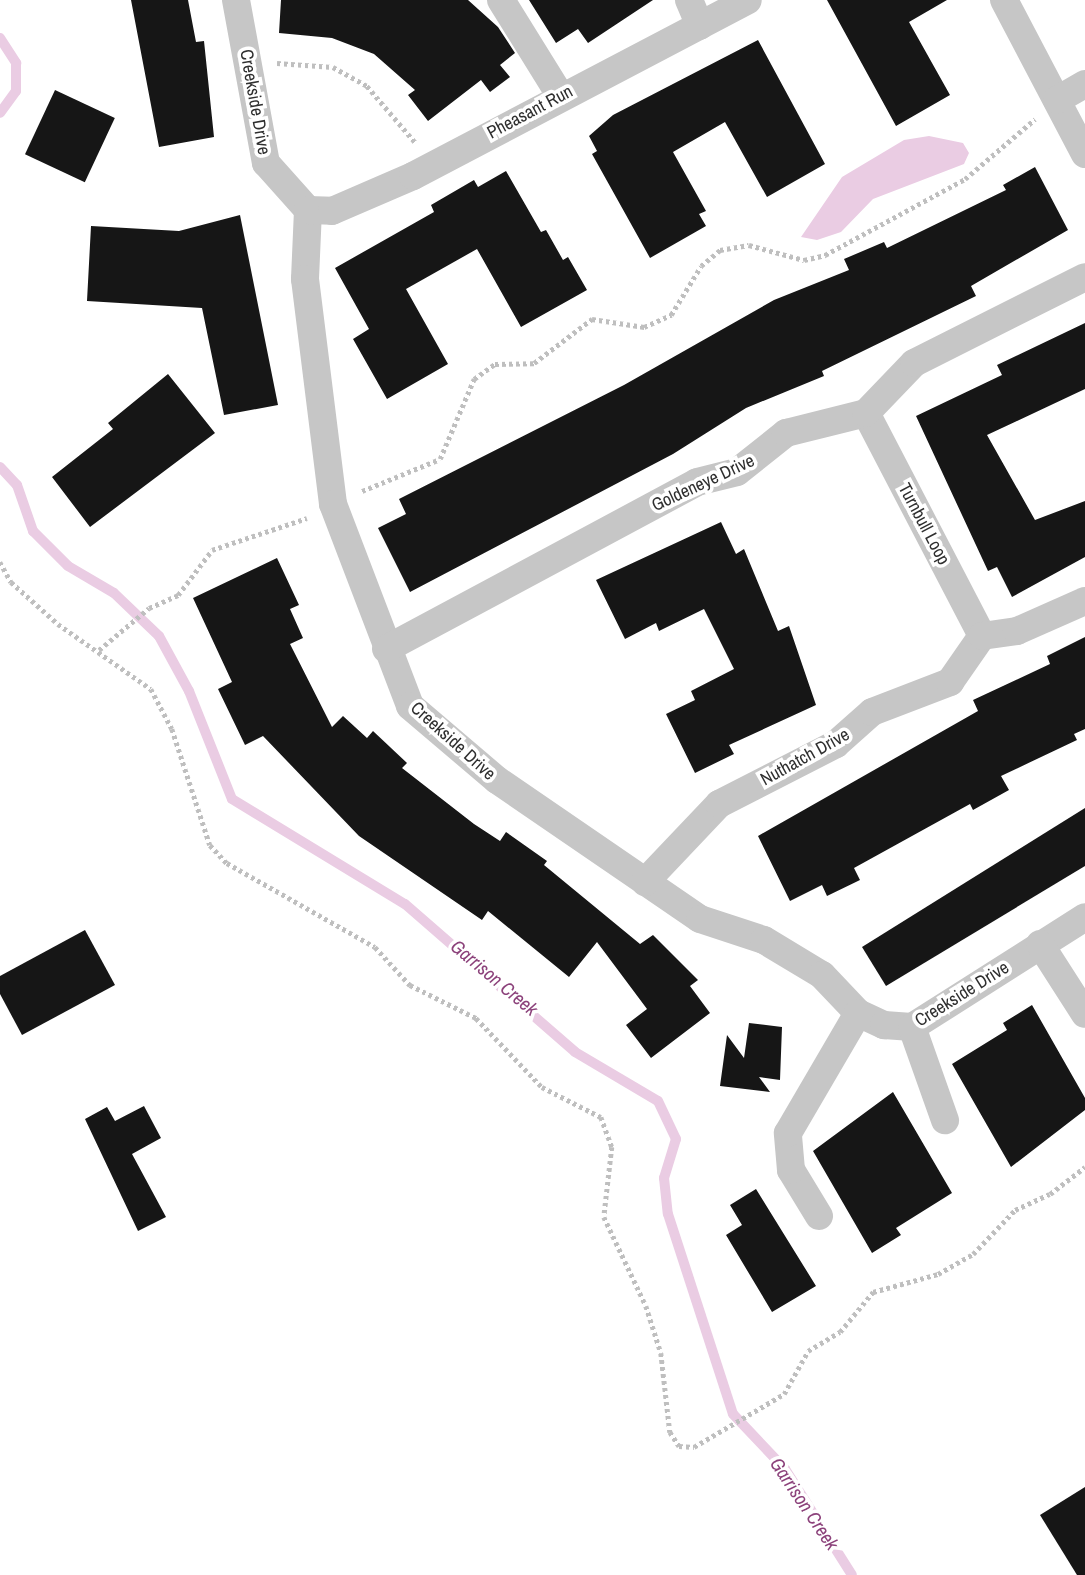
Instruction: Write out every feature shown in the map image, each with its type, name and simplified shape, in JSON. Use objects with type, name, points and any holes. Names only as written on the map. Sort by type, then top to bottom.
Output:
[{"type":"street","name":"Creekside Drive","points":[[236,0],[266,163],[308,210],[305,279],[333,504],[386,649],[410,706],[497,780],[645,882],[700,919],[764,940],[822,975],[858,1013],[912,1027],[1085,917]]},
{"type":"street","points":[[501,0],[560,95]]},
{"type":"street","points":[[689,0],[700,26]]},
{"type":"street","name":"Pheasant Run","points":[[308,210],[332,211],[431,166],[560,95],[748,0]]},
{"type":"street","points":[[1004,0],[1085,153]]},
{"type":"street","points":[[1057,100],[1085,84]]},
{"type":"street","points":[[866,413],[914,363],[1085,277]]},
{"type":"street","name":"Turnbull Loop","points":[[866,413],[982,636]]},
{"type":"street","name":"Goldeneye Drive","points":[[386,649],[697,482],[737,472],[786,433],[866,413]]},
{"type":"street","points":[[982,636],[1017,631],[1085,601]]},
{"type":"street","name":"Nuthatch Drive","points":[[645,882],[719,803],[836,744],[872,712],[950,682],[982,636]]},
{"type":"street","points":[[1040,944],[1085,1014]]},
{"type":"street","points":[[819,1216],[791,1170],[788,1133],[858,1013]]},
{"type":"street","points":[[912,1027],[945,1120]]},
{"type":"path","points":[[248,64],[333,67],[367,86],[402,121],[431,166]]},
{"type":"path","points":[[99,650],[149,608],[178,595],[212,550],[333,504],[440,459],[474,379],[495,364],[534,363],[592,318],[644,327],[671,315],[701,266],[720,250],[748,245],[804,260],[824,255],[965,179],[1057,100]]},
{"type":"path","points":[[0,562],[11,582],[58,624],[99,650],[151,689],[172,729],[210,845],[227,863],[375,947],[410,985],[476,1018],[542,1087],[601,1117],[612,1147],[604,1217],[662,1353],[670,1432],[679,1446],[694,1447],[784,1394],[808,1351],[840,1332],[873,1292],[938,1274],[973,1254],[1015,1210],[1050,1195],[1085,1167]]},
{"type":"shaded area","points":[[929,136],[963,143],[969,153],[964,164],[873,199],[841,232],[817,240],[801,237],[842,177],[904,140]]},
{"type":"building","points":[[131,0],[188,0],[196,42],[204,41],[214,137],[159,147]]},
{"type":"building","points":[[281,0],[468,0],[498,27],[515,53],[500,65],[510,77],[490,92],[481,80],[428,121],[408,95],[415,90],[374,54],[332,38],[279,33]]},
{"type":"building","points":[[529,0],[653,0],[588,43],[578,29],[556,43]]},
{"type":"building","points":[[827,0],[947,0],[909,22],[950,95],[896,126]]},
{"type":"building","points":[[758,40],[825,164],[767,197],[725,122],[673,152],[706,211],[699,214],[706,226],[650,258],[592,154],[597,151],[589,136],[613,115]]},
{"type":"building","points":[[55,90],[115,118],[85,182],[25,154]]},
{"type":"building","points":[[1035,167],[1068,230],[971,286],[976,296],[822,371],[824,376],[746,408],[673,454],[410,592],[378,528],[406,514],[399,499],[624,385],[774,300],[849,270],[844,259],[884,242],[887,248],[1006,190],[1003,185]]},
{"type":"building","points":[[506,171],[541,232],[546,230],[563,260],[568,257],[587,290],[521,327],[477,249],[406,289],[448,364],[387,399],[353,339],[369,329],[335,268],[434,212],[431,205],[474,180],[478,187]]},
{"type":"building","points":[[240,215],[278,405],[224,415],[202,308],[87,301],[91,226],[179,231]]},
{"type":"building","points":[[1085,323],[1085,389],[987,435],[1035,520],[1085,501],[1085,557],[1012,597],[997,567],[988,571],[916,416],[1002,375],[997,365]]},
{"type":"building","points":[[168,374],[215,433],[90,527],[52,477],[113,429],[108,423]]},
{"type":"building","points":[[721,522],[736,554],[744,549],[778,631],[789,626],[816,705],[729,745],[734,754],[695,773],[666,714],[695,700],[691,691],[734,669],[704,609],[659,631],[656,623],[625,639],[596,580]]},
{"type":"building","points":[[277,558],[299,605],[290,609],[303,638],[290,644],[332,727],[343,716],[367,738],[373,731],[407,763],[402,768],[474,824],[500,841],[506,832],[547,861],[544,865],[640,944],[653,935],[698,980],[690,986],[710,1013],[651,1058],[626,1025],[647,1009],[597,942],[569,977],[488,911],[482,920],[359,836],[263,736],[245,745],[218,689],[232,682],[193,598]]},
{"type":"building","points":[[1085,637],[1085,729],[1074,734],[1077,740],[1001,776],[1009,790],[973,810],[970,804],[854,868],[860,880],[827,896],[822,885],[790,901],[758,836],[978,711],[973,700],[1050,664],[1047,656]]},
{"type":"building","points":[[1085,808],[1085,866],[886,986],[862,947]]},
{"type":"building","points":[[85,930],[115,985],[22,1035],[0,994],[0,976]]},
{"type":"building","points":[[1032,1005],[1085,1098],[1085,1110],[1011,1167],[952,1064],[1007,1030],[1003,1023]]},
{"type":"building","points":[[749,1023],[782,1027],[780,1080],[759,1077],[770,1092],[720,1086],[727,1035],[744,1058]]},
{"type":"building","points":[[893,1092],[952,1193],[896,1228],[901,1235],[872,1253],[813,1151]]},
{"type":"building","points":[[144,1106],[161,1138],[132,1154],[166,1217],[138,1231],[85,1119],[107,1107],[115,1121]]},
{"type":"building","points":[[756,1189],[816,1286],[772,1312],[726,1235],[742,1225],[730,1205]]},
{"type":"building","points":[[1085,1487],[1085,1575],[1077,1575],[1040,1515]]},
{"type":"waterway","name":"Garrison Creek","points":[[0,38],[16,63],[16,91],[0,113]]},
{"type":"waterway","name":"Garrison Creek","points":[[0,467],[17,485],[33,531],[68,566],[114,593],[159,636],[189,691],[232,799],[405,904],[575,1052],[658,1101],[676,1139],[664,1178],[668,1214],[733,1414],[785,1469],[852,1575]]}]
